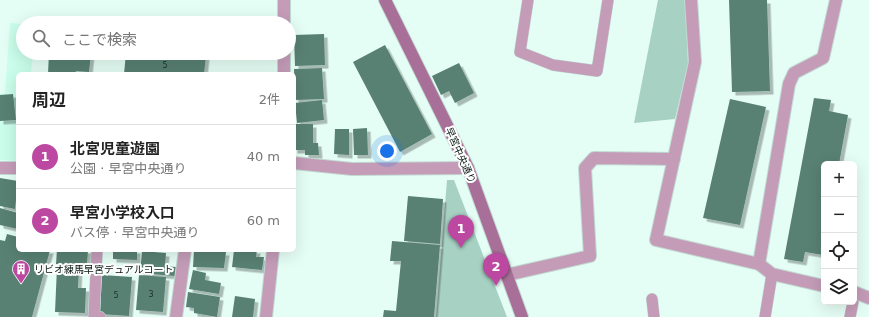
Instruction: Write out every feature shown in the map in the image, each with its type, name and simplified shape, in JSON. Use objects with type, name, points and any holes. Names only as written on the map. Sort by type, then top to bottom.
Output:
[{"type":"street","points":[[284,0],[284,16]]},
{"type":"street","name":"早宮中央通り","points":[[385,0],[468,168],[522,317]]},
{"type":"street","points":[[691,0],[695,62],[656,240],[759,264],[772,274],[821,285]]},
{"type":"street","points":[[759,264],[790,84],[794,73],[823,58],[836,0]]},
{"type":"street","points":[[284,60],[284,72]]},
{"type":"street","points":[[507,275],[590,256],[585,168],[594,158],[674,159]]},
{"type":"street","points":[[296,163],[352,169],[468,168]]},
{"type":"street","points":[[0,168],[16,168]]},
{"type":"street","points":[[176,317],[185,252]]},
{"type":"street","points":[[266,317],[273,252]]},
{"type":"street","points":[[857,296],[869,298]]},
{"type":"lane","points":[[528,0],[520,52],[553,65],[597,72],[608,0]]},
{"type":"lane","points":[[97,252],[94,316],[100,317]]},
{"type":"lane","points":[[765,317],[772,274]]},
{"type":"lane","points":[[652,299],[654,317]]},
{"type":"lane","points":[[850,317],[852,305]]},
{"type":"shaded area","points":[[658,0],[685,0],[688,64],[675,119],[634,123]]},
{"type":"shaded area","points":[[10,23],[16,23],[16,60],[32,60],[31,72],[16,72],[16,161],[0,160],[0,94],[5,93]]},
{"type":"shaded area","points":[[447,180],[454,180],[507,317],[436,317]]},
{"type":"building","points":[[729,0],[767,0],[770,91],[732,92]]},
{"type":"building","points":[[324,34],[325,65],[295,66],[296,35]]},
{"type":"building","points":[[385,45],[432,134],[400,152],[353,62]]},
{"type":"building","points":[[49,60],[90,60],[89,72],[48,72]]},
{"type":"building","points":[[125,60],[206,60],[204,72],[124,72]]},
{"type":"building","points":[[459,63],[474,93],[455,103],[449,91],[441,95],[432,76]]},
{"type":"building","points":[[322,68],[324,99],[296,100],[296,72],[294,72],[294,69]]},
{"type":"building","points":[[13,94],[16,120],[0,121],[0,95]]},
{"type":"building","points":[[814,98],[831,100],[829,111],[848,115],[840,161],[821,161],[821,255],[805,252],[803,262],[784,259]]},
{"type":"building","points":[[730,99],[766,107],[740,225],[703,218]]},
{"type":"building","points":[[322,100],[324,120],[297,123],[296,103]]},
{"type":"building","points":[[296,124],[313,124],[313,143],[318,143],[319,155],[305,155],[305,150],[296,150]]},
{"type":"building","points":[[367,128],[368,155],[354,155],[353,129]]},
{"type":"building","points":[[335,129],[349,129],[349,155],[334,154]]},
{"type":"building","points":[[0,178],[16,181],[15,209],[0,206]]},
{"type":"building","points":[[408,196],[443,199],[440,244],[404,241]]},
{"type":"building","points":[[0,208],[16,212],[16,229],[0,225]]},
{"type":"building","name":"リビオ練馬早宮デュアルコート","points":[[7,234],[16,236],[16,252],[49,252],[32,317],[0,317],[0,240],[5,241]]},
{"type":"building","points":[[392,241],[440,245],[434,317],[383,317],[384,310],[396,311],[401,261],[390,261]]},
{"type":"building","points":[[57,252],[88,252],[87,265],[56,264]]},
{"type":"building","points":[[113,252],[137,252],[137,260],[113,259]]},
{"type":"building","points":[[142,252],[166,253],[165,266],[176,267],[175,276],[140,273]]},
{"type":"building","points":[[194,252],[226,252],[224,268],[193,267]]},
{"type":"building","points":[[234,252],[257,252],[256,257],[264,257],[262,270],[232,267]]},
{"type":"building","points":[[57,267],[79,268],[78,288],[86,288],[85,313],[55,312]]},
{"type":"building","points":[[193,270],[206,273],[205,280],[221,283],[219,294],[189,289]]},
{"type":"building","points":[[102,275],[132,277],[129,316],[100,314]]},
{"type":"building","points":[[139,275],[166,277],[163,312],[136,310]]},
{"type":"building","points":[[188,292],[220,297],[217,317],[194,313],[194,308],[186,307]]},
{"type":"building","points":[[235,296],[255,299],[253,317],[232,317]]},
{"type":"place","name":"北宮児童遊園","points":[[461,248]]},
{"type":"place","name":"リビオ練馬早宮デュアルコート","points":[[21,284]]},
{"type":"place","name":"早宮小学校入口","points":[[496,286]]}]
